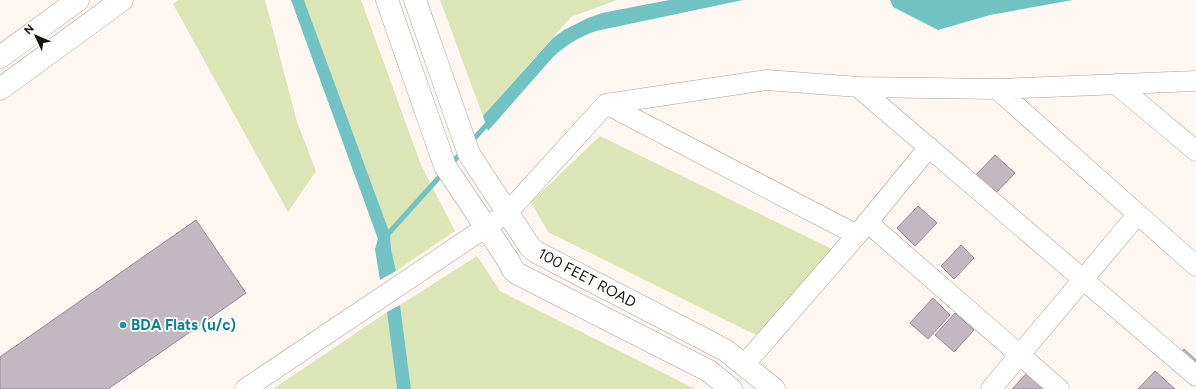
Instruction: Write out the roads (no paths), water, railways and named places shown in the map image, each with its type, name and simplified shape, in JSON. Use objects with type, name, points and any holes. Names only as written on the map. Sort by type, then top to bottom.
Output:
[{"type":"main road","points":[[0,89],[122,0]]},
{"type":"main road","name":"100 FEET ROAD","points":[[387,0],[445,166],[508,260],[511,267],[518,274],[709,371],[731,389]]},
{"type":"main road","name":"100 FEET ROAD","points":[[415,0],[469,154],[530,247],[536,252],[725,350],[774,389]]},
{"type":"main road","points":[[0,57],[73,1]]},
{"type":"street","points":[[244,389],[507,213],[606,104],[767,80],[858,87],[997,89],[1196,81]]},
{"type":"street","points":[[1116,84],[1196,151]]},
{"type":"street","points":[[858,87],[1196,376]]},
{"type":"street","points":[[997,89],[1196,266]]},
{"type":"street","points":[[606,104],[862,228],[1019,354],[1059,389]]},
{"type":"street","points":[[744,365],[862,228],[929,147]]},
{"type":"street","points":[[991,389],[1138,214]]},
{"type":"water","points":[[291,0],[304,0],[390,234],[391,249],[396,271],[380,280],[375,249],[378,239]]},
{"type":"water","points":[[669,0],[743,0],[596,31],[578,39],[553,57],[488,131],[483,116],[553,38],[564,30],[602,13]]},
{"type":"water","points":[[890,0],[1073,0],[990,15],[938,30],[893,7]]},
{"type":"water","points":[[400,305],[411,389],[397,389],[387,312]]},
{"type":"waterway","points":[[471,142],[490,121]]},
{"type":"waterway","points":[[450,165],[462,152]]},
{"type":"waterway","points":[[387,235],[443,173]]},
{"type":"place","name":"BDA Flats (u/c)","points":[[123,325]]}]
